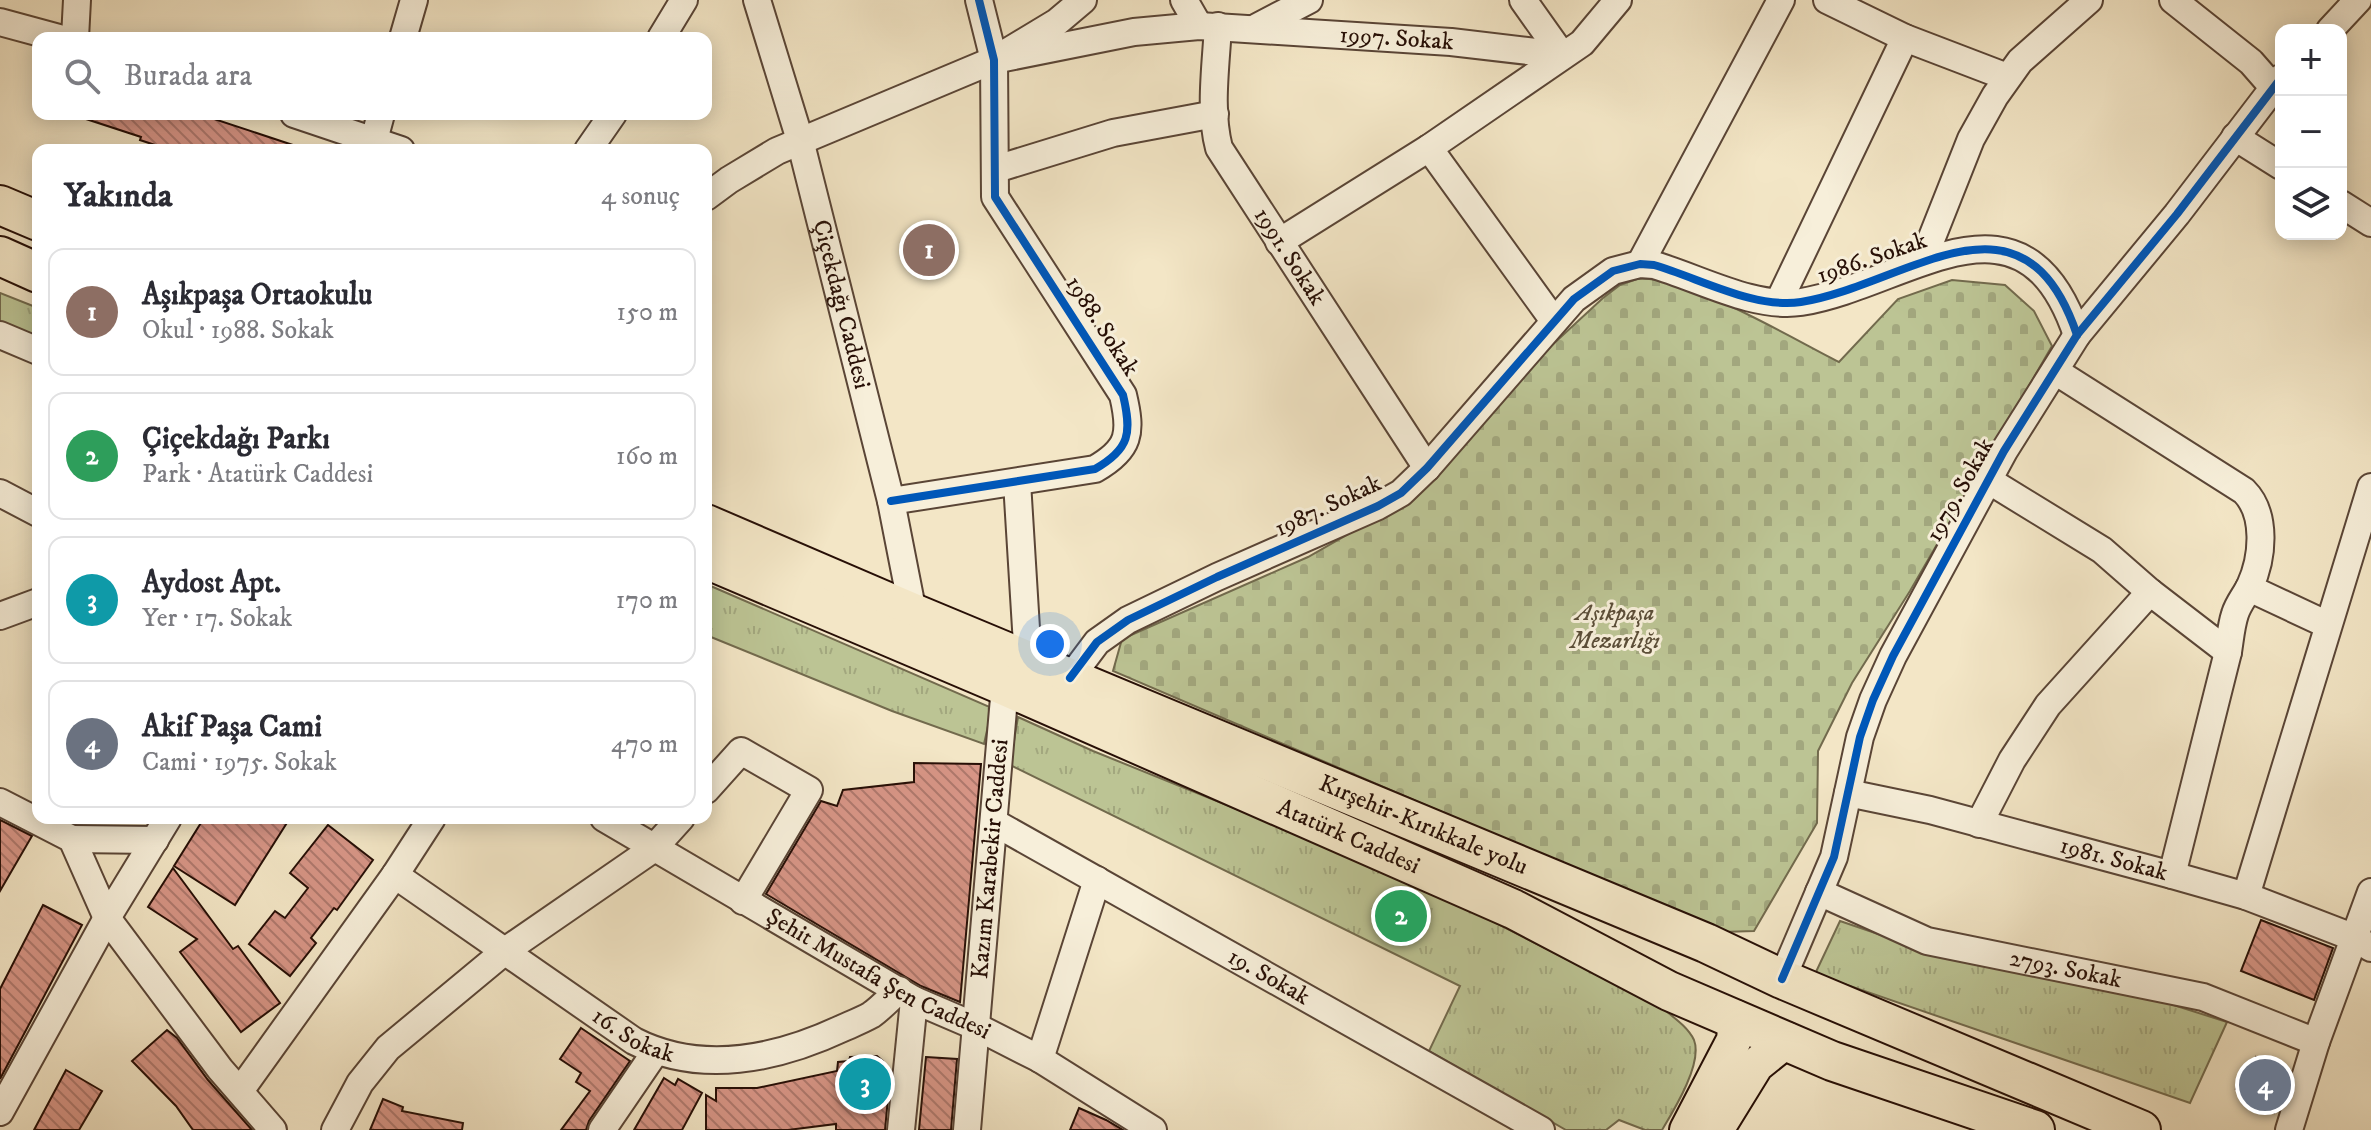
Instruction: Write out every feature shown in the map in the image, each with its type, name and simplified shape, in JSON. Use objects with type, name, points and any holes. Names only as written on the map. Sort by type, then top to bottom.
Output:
[{"type":"highway","points":[[0,205],[32,218]]},
{"type":"highway","points":[[0,225],[32,238]]},
{"type":"highway","points":[[0,256],[32,270]]},
{"type":"highway","points":[[0,281],[32,294]]},
{"type":"highway","name":"Kırşehir-Kırıkkale yolu","points":[[712,527],[913,613],[1017,673],[1070,678],[1677,931],[1783,980],[2141,1130]]},
{"type":"highway","name":"Atatürk Caddesi","points":[[712,561],[1017,673],[1513,909],[1669,991],[1832,1061],[2035,1130]]},
{"type":"highway","points":[[1736,1018],[1783,980]]},
{"type":"highway","points":[[1783,980],[1787,1040]]},
{"type":"main road","points":[[1687,1130],[1734,1040],[1736,1018]]},
{"type":"main road","points":[[1716,1130],[1756,1065],[1787,1040]]},
{"type":"street","points":[[75,32],[77,0]]},
{"type":"street","points":[[405,32],[414,0]]},
{"type":"street","points":[[665,32],[684,0]]},
{"type":"street","name":"Çiçekdağı Caddesi","points":[[757,0],[800,140],[891,501],[913,613]]},
{"type":"street","name":"1988. Sokak","points":[[891,501],[1095,469],[1114,458],[1127,441],[1128,418],[1123,395],[995,197],[994,60],[979,0]]},
{"type":"street","points":[[712,193],[755,163],[800,140],[994,60],[1057,22],[1083,0]]},
{"type":"street","points":[[1184,0],[1209,26]]},
{"type":"street","points":[[1257,27],[1309,0]]},
{"type":"street","points":[[1523,0],[1562,55]]},
{"type":"street","points":[[1279,242],[1429,148],[1582,43],[1618,0]]},
{"type":"street","points":[[1640,264],[1781,0]]},
{"type":"street","points":[[1827,0],[1905,38],[2007,77]]},
{"type":"street","points":[[1923,260],[1971,139],[2007,77],[2020,61],[2089,0]]},
{"type":"street","points":[[2173,0],[2275,80]]},
{"type":"street","points":[[2336,24],[2358,0]]},
{"type":"street","points":[[0,22],[37,32]]},
{"type":"street","name":"1997. Sokak","points":[[994,60],[1134,32],[1209,26],[1451,42],[1562,55]]},
{"type":"street","name":"1991. Sokak","points":[[1209,26],[1215,133],[1219,148],[1427,468]]},
{"type":"street","points":[[1779,301],[1905,38]]},
{"type":"street","name":"1979. Sokak","points":[[1783,980],[1834,857],[1860,737],[1873,700],[1893,656],[1988,480],[2077,335],[2177,214],[2275,85]]},
{"type":"street","points":[[996,169],[1113,133],[1215,114]]},
{"type":"street","points":[[312,120],[385,144]]},
{"type":"street","points":[[374,140],[379,120]]},
{"type":"street","points":[[592,144],[609,120]]},
{"type":"street","points":[[2235,137],[2275,162]]},
{"type":"street","points":[[1429,148],[1554,321]]},
{"type":"street","points":[[2347,208],[2371,223]]},
{"type":"street","name":"1986. Sokak","points":[[1640,264],[1682,273],[1749,298],[1798,303],[1838,293],[1923,260],[1963,250],[2006,251],[2035,264],[2058,289],[2077,335]]},
{"type":"street","name":"1987. Sokak","points":[[1070,678],[1097,642],[1128,620],[1401,493],[1427,468],[1554,321],[1588,287],[1613,271],[1640,264]]},
{"type":"street","points":[[0,335],[32,348]]},
{"type":"street","points":[[2055,371],[2244,491],[2254,500],[2258,513],[2257,565],[2234,615],[2228,652],[2172,875]]},
{"type":"street","points":[[1988,480],[2102,550],[2150,592],[2228,652]]},
{"type":"street","name":"Kazım Karabekir Caddesi","points":[[967,1130],[995,823],[1017,673],[1017,482]]},
{"type":"street","points":[[2246,896],[2371,487]]},
{"type":"street","points":[[0,493],[32,510]]},
{"type":"street","points":[[2249,588],[2328,625]]},
{"type":"street","points":[[1979,824],[2012,760],[2048,705],[2150,592]]},
{"type":"street","points":[[0,616],[32,604]]},
{"type":"street","points":[[712,783],[741,751],[809,790],[743,901]]},
{"type":"street","name":"1981. Sokak","points":[[1848,793],[1930,810],[2246,896],[2363,943]]},
{"type":"street","points":[[0,802],[32,818]]},
{"type":"street","name":"19. Sokak","points":[[995,823],[1541,1130]]},
{"type":"street","points":[[43,824],[72,839],[162,829]]},
{"type":"street","points":[[240,1091],[428,824]]},
{"type":"street","name":"Şehit Mustafa Şen Caddesi","points":[[613,824],[906,995],[1040,1059],[1153,1130]]},
{"type":"street","points":[[335,1130],[360,1083],[388,1048],[505,951],[653,849],[676,824]]},
{"type":"street","points":[[0,1112],[107,918],[162,829]]},
{"type":"street","points":[[72,839],[107,918],[273,1130]]},
{"type":"street","name":"16. Sokak","points":[[395,875],[634,1041],[656,1051],[701,1059],[733,1060],[769,1056],[802,1047],[906,995]]},
{"type":"street","points":[[1040,1059],[1097,880]]},
{"type":"street","name":"2793. Sokak","points":[[1819,892],[1927,941],[2203,997],[2316,1042]]},
{"type":"street","points":[[2289,1130],[2316,1042],[2363,943],[2371,892]]},
{"type":"street","points":[[901,1130],[906,995]]},
{"type":"street","points":[[602,1130],[656,1051]]},
{"type":"green space","name":"Aşıkpaşa Mezarlığı","points":[[1637,279],[1658,280],[1710,297],[1839,362],[1898,299],[1952,280],[2005,285],[2034,311],[2052,346],[1910,591],[1852,683],[1818,751],[1817,823],[1754,931],[1722,932],[1113,671],[1122,639],[1308,557],[1406,501],[1550,347],[1603,298],[1620,285]]},
{"type":"green space","points":[[0,293],[32,306],[32,341],[0,328]]},
{"type":"green space","points":[[712,587],[992,708],[984,744],[892,711],[712,637]]},
{"type":"green space","points":[[1018,717],[1445,897],[1662,1008],[1688,1031],[1696,1050],[1686,1086],[1662,1130],[1645,1130],[1619,1120],[1606,1130],[1566,1130],[1429,1051],[1460,986],[1010,765]]},
{"type":"green space","points":[[1840,921],[1925,950],[2123,989],[2227,1022],[2190,1103],[1815,974]]},
{"type":"building","points":[[89,120],[217,120],[290,144],[152,144],[140,140],[141,137]]},
{"type":"building","points":[[914,763],[981,764],[960,1002],[921,986],[766,894],[821,801],[837,806],[843,790],[914,782]]},
{"type":"building","points":[[0,820],[32,836],[0,891]]},
{"type":"building","points":[[200,824],[286,824],[235,905],[174,866]]},
{"type":"building","points":[[328,825],[373,860],[337,910],[334,908],[311,938],[316,943],[290,976],[249,944],[275,911],[285,918],[308,888],[290,873]]},
{"type":"building","points":[[173,868],[233,949],[238,946],[280,1003],[241,1032],[180,952],[197,939],[148,907]]},
{"type":"building","points":[[43,905],[82,925],[0,1079],[0,989]]},
{"type":"building","points":[[2261,920],[2333,948],[2314,1000],[2241,971]]},
{"type":"building","points":[[581,1028],[630,1061],[586,1130],[561,1130],[590,1091],[576,1082],[581,1073],[560,1059]]},
{"type":"building","points":[[167,1030],[177,1038],[208,1080],[252,1130],[193,1130],[176,1106],[132,1061]]},
{"type":"building","points":[[877,1056],[890,1076],[885,1130],[836,1130],[836,1124],[788,1130],[706,1130],[706,1095],[716,1101],[716,1088],[757,1088],[837,1071],[838,1062],[849,1061],[850,1057]]},
{"type":"building","points":[[926,1057],[957,1059],[951,1130],[919,1130]]},
{"type":"building","points":[[2256,1057],[2288,1078],[2274,1113],[2236,1089]]},
{"type":"building","points":[[66,1070],[102,1091],[79,1130],[34,1130]]},
{"type":"building","points":[[664,1078],[675,1085],[678,1079],[702,1093],[682,1130],[634,1130]]},
{"type":"building","points":[[383,1099],[403,1107],[402,1111],[463,1123],[462,1130],[370,1130]]},
{"type":"building","points":[[1079,1108],[1106,1120],[1123,1130],[1070,1130]]},
{"type":"cycle path","points":[[891,501],[1095,469],[1107,462],[1126,439],[1123,395],[995,197],[994,60],[979,0]]},
{"type":"cycle path","points":[[1782,979],[1834,857],[1860,737],[1873,700],[1893,656],[2004,451],[2077,335],[2177,214],[2275,86]]},
{"type":"cycle path","points":[[1070,678],[1097,642],[1128,620],[1401,493],[1427,468],[1574,299],[1613,271],[1640,264],[1654,265],[1746,297],[1783,303],[1841,292],[1958,252],[1994,250],[2026,260],[2054,287],[2077,335]]},
{"type":"place","name":"Aşıkpaşa Ortaokulu","points":[[929,250]]},
{"type":"place","name":"Çiçekdağı Parkı","points":[[1401,916]]},
{"type":"place","name":"Aydost Apt.","points":[[865,1084]]},
{"type":"place","name":"Akif Paşa Cami","points":[[2265,1085]]}]
